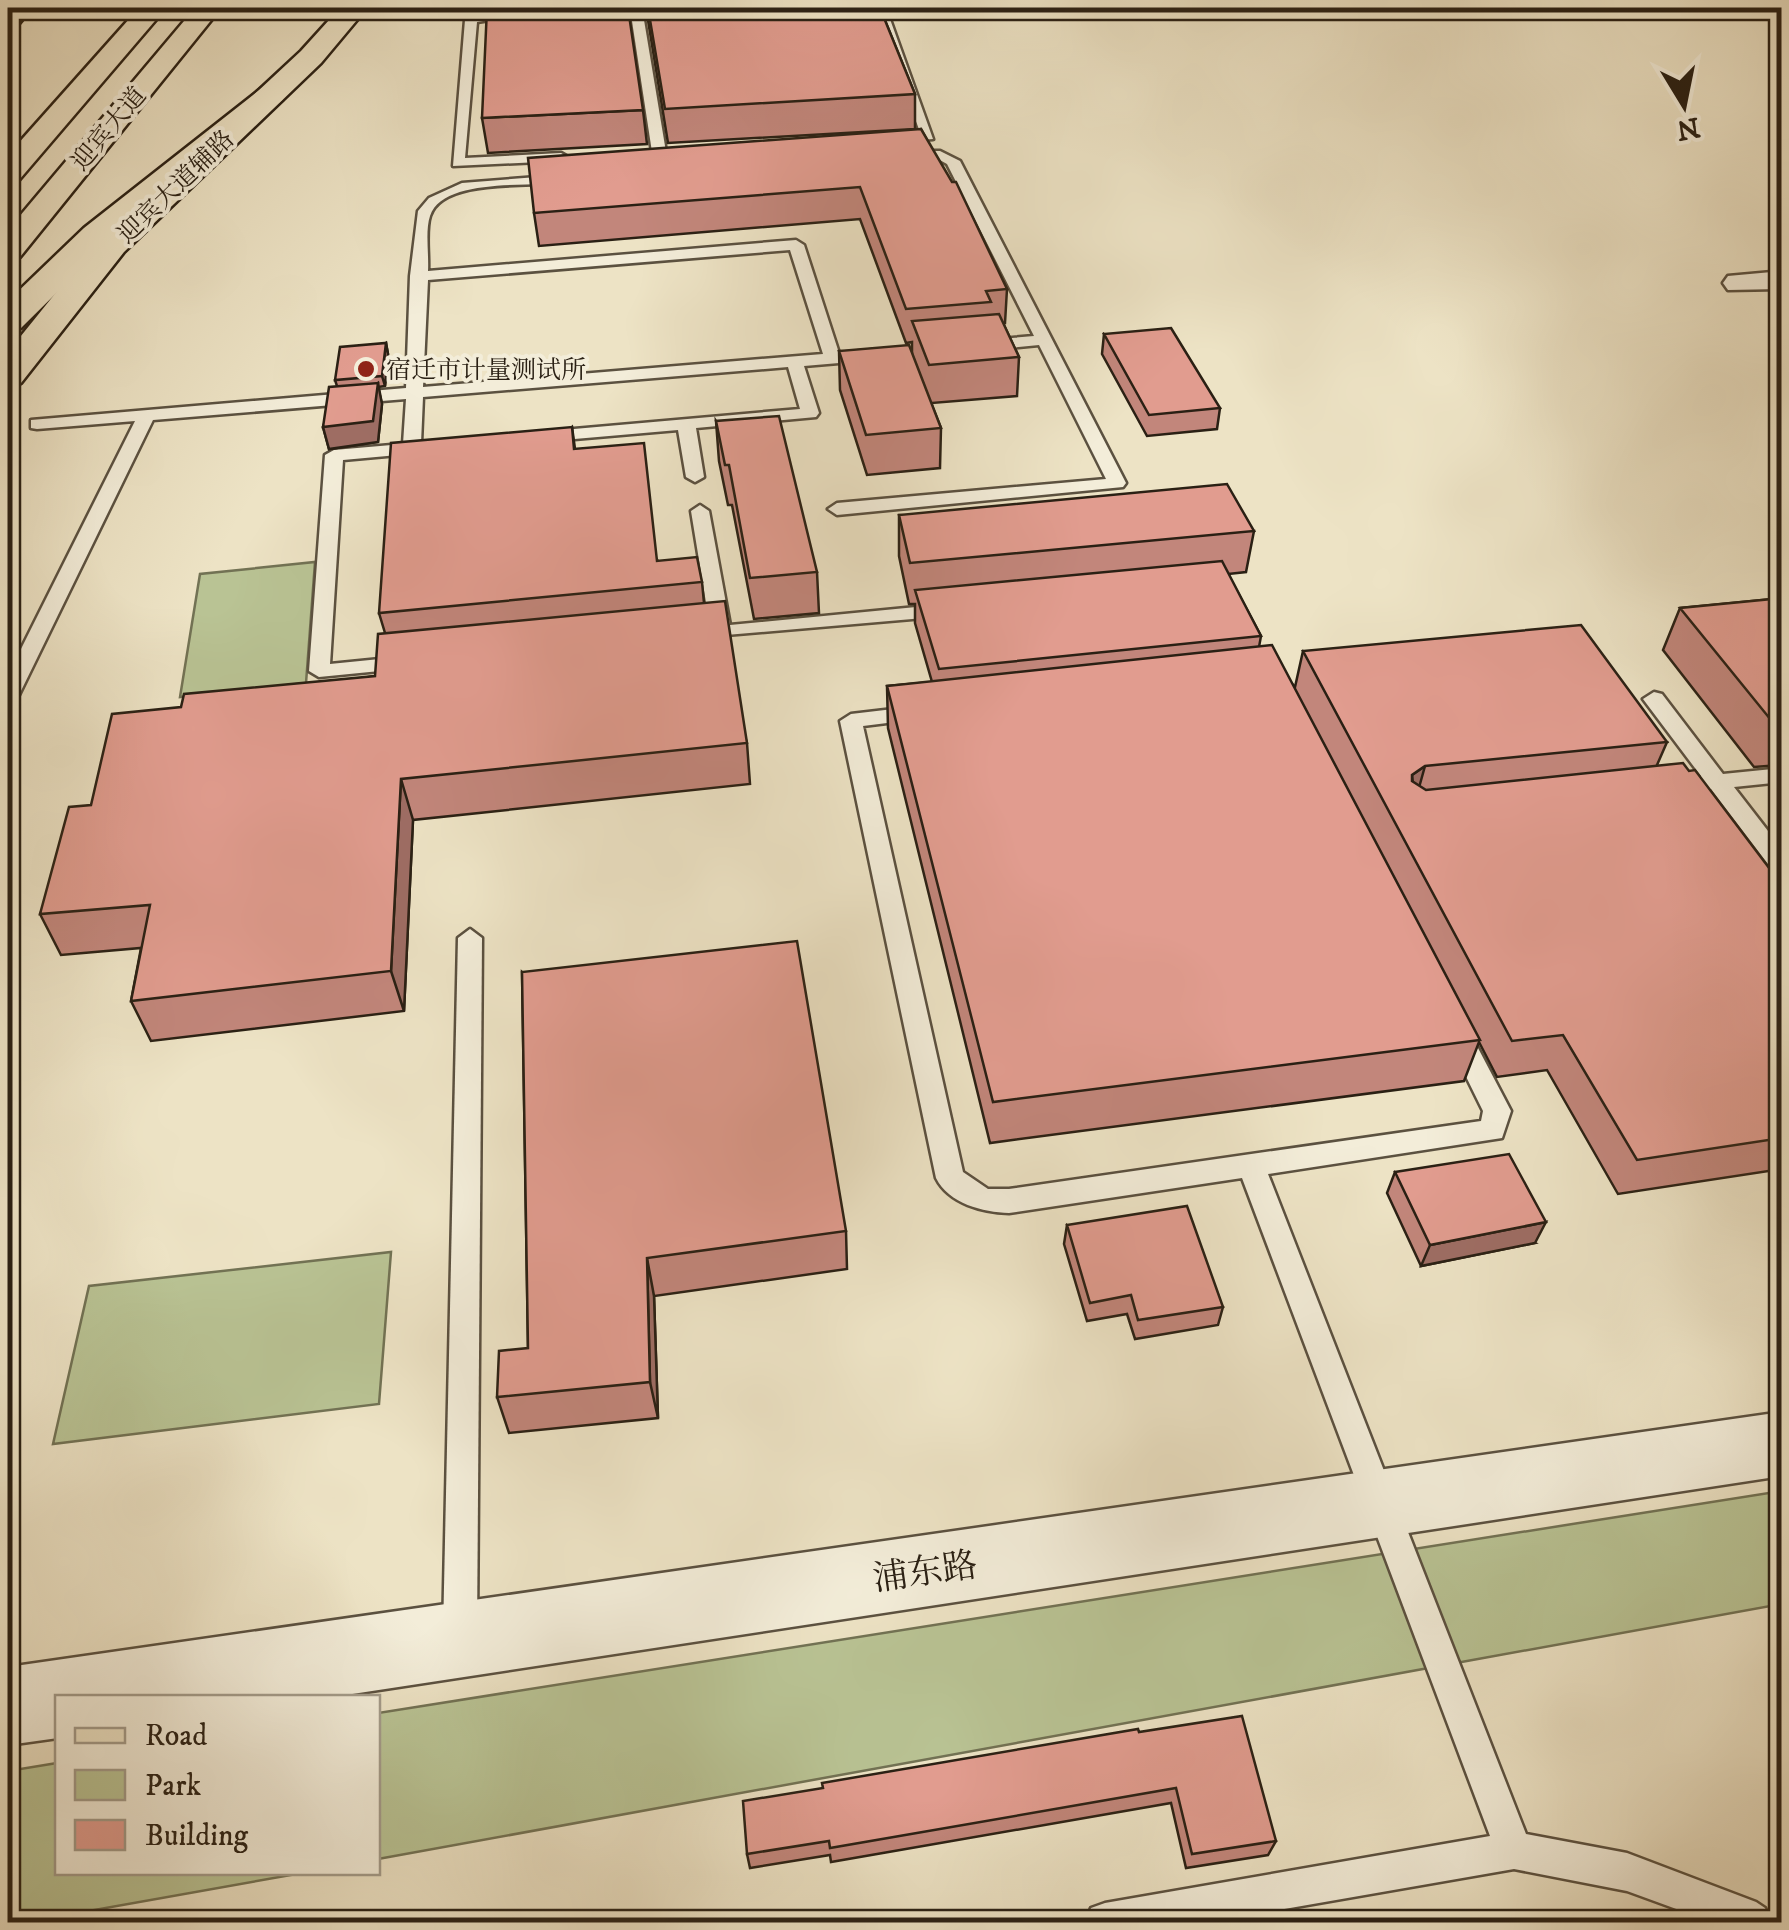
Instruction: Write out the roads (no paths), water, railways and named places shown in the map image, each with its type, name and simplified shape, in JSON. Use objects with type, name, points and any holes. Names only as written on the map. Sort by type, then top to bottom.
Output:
[{"type":"main road","points":[[8,20],[19,8]]},
{"type":"main road","name":"迎宾大道","points":[[8,173],[153,8]]},
{"type":"main road","name":"迎宾大道","points":[[8,250],[208,8]]},
{"type":"main road","name":"迎宾大道辅路","points":[[8,375],[112,245],[272,94],[354,8]]},
{"type":"main road","points":[[8,320],[96,235],[272,94]]},
{"type":"street","points":[[1739,283],[1782,280]]},
{"type":"street","name":"浦东路","points":[[88,1695],[1782,1444]]},
{"type":"street","points":[[8,1706],[55,1699]]},
{"type":"lane","points":[[636,8],[659,152]]},
{"type":"lane","points":[[870,139],[928,136],[880,8]]},
{"type":"lane","points":[[538,11],[483,14],[471,20],[458,163],[568,157]]},
{"type":"lane","points":[[641,153],[678,151]]},
{"type":"lane","points":[[837,510],[1117,482],[954,161],[921,152],[882,155]]},
{"type":"lane","points":[[412,449],[418,276],[423,214],[428,204],[467,186],[586,178]]},
{"type":"lane","points":[[418,276],[796,245],[832,358]]},
{"type":"lane","points":[[967,346],[1044,340]]},
{"type":"lane","points":[[36,424],[890,353]]},
{"type":"lane","points":[[529,438],[810,413],[794,361]]},
{"type":"lane","points":[[8,695],[146,416]]},
{"type":"lane","points":[[686,424],[695,478]]},
{"type":"lane","points":[[434,660],[319,671],[334,455],[451,446]]},
{"type":"lane","points":[[700,511],[721,632]]},
{"type":"lane","points":[[683,636],[977,608]]},
{"type":"lane","points":[[1654,700],[1782,866]]},
{"type":"lane","points":[[947,710],[850,721],[950,1178],[983,1200],[1010,1201],[1492,1130],[1497,1112],[1444,1007]]},
{"type":"lane","points":[[1641,790],[1782,775]]},
{"type":"lane","points":[[460,1640],[470,938]]},
{"type":"lane","points":[[1251,1165],[1384,1503],[1514,1850]]},
{"type":"lane","points":[[1105,1922],[1514,1850],[1627,1872],[1751,1922]]},
{"type":"place","name":"宿迁市计量测试所","points":[[366,369]]}]
